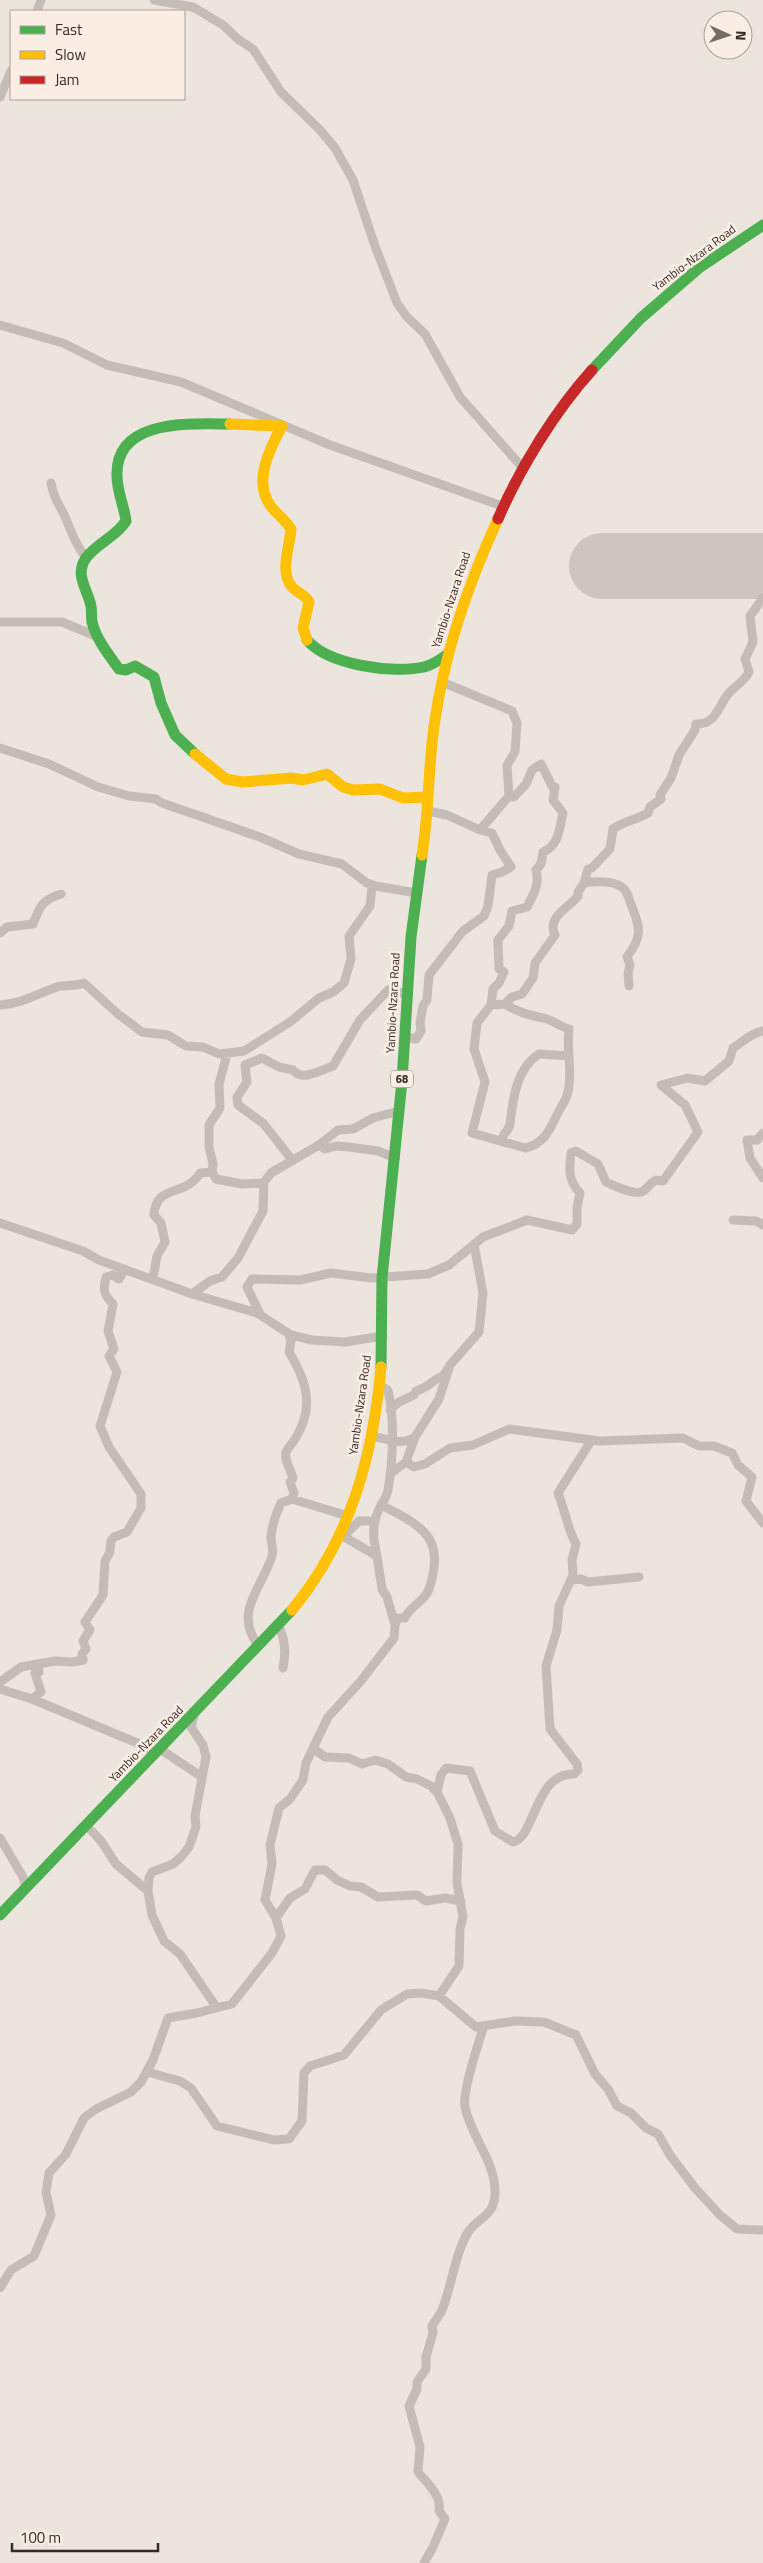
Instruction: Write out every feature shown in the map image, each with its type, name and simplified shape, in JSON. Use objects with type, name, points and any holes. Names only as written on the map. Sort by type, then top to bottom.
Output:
[{"type":"main road","name":"Yambio-Nzara Road","points":[[0,1915],[158,1752],[258,1645],[321,1570],[343,1536],[368,1456],[378,1384],[383,1336],[382,1277],[399,1111],[408,996],[410,939],[428,811],[431,745],[448,654],[471,579],[502,506],[522,467],[537,442],[575,390],[636,323],[706,263],[763,225]]},
{"type":"main road","points":[[428,797],[403,798],[380,789],[353,790],[343,787],[327,774],[303,780],[292,778],[243,782],[226,779],[212,769],[175,735],[161,703],[154,677],[135,666],[126,670],[119,670],[98,637],[81,579],[81,571],[86,558],[120,529],[126,521],[118,485],[117,469],[124,450],[140,433],[170,425],[255,424],[282,426],[266,463],[265,485],[269,503],[291,529],[287,555],[289,580],[290,585],[306,595],[310,602],[303,628],[305,637],[310,644],[334,657],[390,669],[423,667],[448,654]]},
{"type":"street","points":[[154,0],[193,6],[223,25],[239,40],[253,49],[281,92],[320,130],[335,148],[353,180],[375,246],[398,303],[407,317],[426,334],[460,397],[522,467]]},
{"type":"street","points":[[0,97],[10,72]]},
{"type":"street","points":[[0,325],[63,343],[107,365],[181,382],[330,445],[502,506]]},
{"type":"street","points":[[51,483],[54,498],[66,519],[71,536],[86,558]]},
{"type":"street","points":[[505,1004],[512,997],[520,996],[531,982],[534,963],[555,935],[552,930],[554,922],[567,905],[575,901],[584,883],[588,869],[592,868],[610,849],[612,829],[621,823],[634,820],[648,813],[650,807],[661,799],[660,795],[671,778],[673,766],[695,730],[696,724],[705,724],[718,713],[729,693],[744,680],[749,672],[745,659],[753,642],[750,616],[763,598]]},
{"type":"street","points":[[0,622],[62,622],[98,637]]},
{"type":"street","points":[[442,682],[512,711],[517,723],[516,752],[507,765],[509,796],[480,830]]},
{"type":"street","points":[[0,748],[49,764],[98,786],[129,796],[156,799],[162,803],[268,840],[299,854],[342,864],[367,883],[416,893]]},
{"type":"street","points":[[491,1005],[505,1004],[514,1010],[537,1018],[544,1018],[569,1029],[567,1043],[569,1056],[568,1093],[547,1135],[533,1146],[525,1148],[472,1133],[485,1082],[474,1049],[477,1023],[491,1005],[492,989],[499,983],[504,972],[499,969],[498,940],[509,926],[512,911],[527,907],[533,897],[538,880],[536,870],[541,864],[543,852],[548,850],[559,837],[563,813],[553,800],[555,787],[552,786],[541,764],[532,770],[526,784],[514,797],[509,796]]},
{"type":"street","points":[[405,1037],[416,1039],[420,1030],[429,975],[464,931],[484,916],[488,906],[492,875],[511,867],[492,833],[480,830],[447,815],[428,811]]},
{"type":"street","points":[[584,883],[601,882],[618,886],[625,889],[629,898],[639,922],[640,932],[627,957],[630,965],[628,973],[629,986]]},
{"type":"street","points":[[0,1005],[23,1001],[60,986],[73,987],[84,983],[139,1030],[168,1035],[186,1046],[203,1047],[219,1054],[227,1054],[253,1046],[296,1018],[319,998],[342,986],[347,980],[350,966],[349,936],[370,906],[372,887],[376,886]]},
{"type":"street","points":[[0,933],[7,927],[34,924],[39,906],[44,901],[61,894]]},
{"type":"street","points":[[264,1183],[242,1184],[216,1179],[212,1172],[214,1164],[209,1147],[209,1125],[220,1108],[237,1097],[246,1084],[247,1063],[255,1062],[262,1058],[279,1067],[293,1070],[302,1076],[333,1066],[360,1020],[388,990],[393,989],[408,996]]},
{"type":"street","points":[[260,1314],[247,1287],[252,1279],[300,1280],[330,1273],[382,1277],[428,1274],[449,1265],[483,1237],[527,1220],[572,1230],[577,1224],[576,1207],[580,1193],[570,1176],[568,1168],[571,1153],[576,1151],[598,1164],[606,1182],[614,1186],[638,1194],[656,1180],[663,1181],[672,1170],[677,1158],[698,1132],[685,1105],[661,1085],[688,1078],[705,1081],[713,1077],[729,1061],[733,1048],[742,1043],[747,1036],[763,1031]]},
{"type":"street","points":[[220,1108],[220,1084],[227,1054]]},
{"type":"street","points":[[502,1141],[502,1135],[510,1126],[510,1110],[518,1079],[528,1064],[539,1054],[569,1056]]},
{"type":"street","points":[[237,1097],[238,1105],[264,1124],[292,1160]]},
{"type":"street","points":[[192,1294],[210,1281],[222,1276],[238,1258],[262,1210],[264,1183],[271,1173],[319,1145],[338,1130],[353,1129],[373,1118],[399,1111]]},
{"type":"street","points":[[763,1134],[757,1140],[747,1140],[750,1158],[763,1178]]},
{"type":"street","points":[[319,1145],[325,1149],[336,1146],[370,1150],[395,1158]]},
{"type":"street","points":[[153,1278],[157,1256],[165,1242],[161,1223],[154,1215],[156,1200],[166,1193],[188,1187],[200,1173],[212,1172]]},
{"type":"street","points":[[733,1220],[756,1221],[763,1225]]},
{"type":"street","points":[[0,1223],[83,1252],[99,1260],[153,1278],[192,1294],[260,1314],[289,1334],[312,1340],[345,1342],[383,1336]]},
{"type":"street","points":[[374,1416],[390,1411],[400,1402],[410,1399],[416,1391],[427,1388],[433,1379],[443,1376],[450,1365],[479,1332],[483,1293],[474,1244]]},
{"type":"street","points":[[0,1682],[21,1666],[55,1661],[73,1662],[83,1660],[82,1654],[86,1649],[83,1641],[90,1630],[86,1622],[103,1595],[105,1560],[110,1552],[111,1541],[114,1537],[127,1532],[142,1508],[141,1494],[109,1447],[100,1426],[117,1372],[110,1356],[114,1348],[108,1331],[113,1304],[105,1297],[102,1289],[106,1277],[112,1275],[119,1279],[125,1269]]},
{"type":"street","points":[[289,1334],[291,1341],[289,1352],[307,1389],[308,1408],[295,1440],[286,1452],[286,1461],[293,1478],[290,1482],[294,1493],[292,1499]]},
{"type":"street","points":[[390,1474],[406,1462],[415,1437],[440,1399],[450,1365]]},
{"type":"street","points":[[378,1384],[388,1390],[391,1442],[390,1474],[388,1490],[374,1521],[373,1534],[382,1589],[387,1597],[395,1625]]},
{"type":"street","points":[[406,1462],[414,1466],[420,1465],[450,1448],[473,1445],[509,1429],[591,1441],[683,1438],[699,1446],[714,1446],[732,1453],[738,1466],[752,1477],[746,1501],[763,1523]]},
{"type":"street","points":[[371,1437],[383,1438],[391,1442],[406,1442],[415,1437]]},
{"type":"street","points":[[437,1792],[441,1775],[446,1768],[470,1771],[495,1831],[513,1842],[523,1836],[539,1800],[553,1782],[567,1774],[574,1774],[578,1770],[575,1760],[550,1729],[546,1666],[557,1630],[557,1612],[571,1580],[576,1544],[567,1525],[564,1508],[558,1493],[567,1476],[591,1441]]},
{"type":"street","points":[[258,1645],[249,1633],[247,1623],[252,1598],[273,1554],[271,1536],[276,1513],[281,1503],[292,1499],[348,1516]]},
{"type":"street","points":[[0,2288],[11,2270],[34,2256],[51,2215],[46,2192],[49,2173],[66,2154],[84,2118],[96,2108],[131,2092],[147,2072],[168,2018],[232,2004],[272,1953],[281,1936],[276,1918],[266,1900],[272,1864],[270,1845],[279,1808],[290,1799],[303,1780],[306,1763],[328,1717],[360,1682],[394,1638],[395,1625],[398,1618],[405,1618],[408,1609],[422,1601],[429,1590],[435,1548],[425,1531],[408,1518],[381,1505]]},
{"type":"street","points":[[374,1521],[359,1521],[343,1536],[377,1556]]},
{"type":"street","points":[[571,1580],[581,1579],[588,1582],[639,1578]]},
{"type":"street","points":[[277,1624],[281,1631],[286,1653],[283,1668]]},
{"type":"street","points":[[32,1699],[41,1692],[35,1673],[39,1672],[38,1665]]},
{"type":"street","points":[[0,1689],[32,1699],[142,1745],[202,1777]]},
{"type":"street","points":[[194,1714],[191,1727],[203,1745],[206,1757],[195,1816],[196,1827],[188,1847],[173,1864],[152,1872],[149,1878],[148,1891],[152,1915],[164,1941],[180,1954],[217,2008]]},
{"type":"street","points":[[314,1749],[325,1757],[349,1758],[362,1764],[375,1760],[388,1764],[406,1777],[417,1779],[437,1792],[450,1818],[458,1844],[457,1883],[463,1918],[460,1930],[459,1966],[439,1996]]},
{"type":"street","points":[[86,1825],[101,1841],[116,1864],[148,1891]]},
{"type":"street","points":[[0,1838],[23,1877],[26,1888]]},
{"type":"street","points":[[276,1918],[290,1898],[305,1889],[315,1870],[325,1870],[337,1880],[350,1886],[361,1887],[378,1896],[417,1895],[426,1900],[445,1898],[461,1901]]},
{"type":"street","points":[[147,2072],[180,2081],[191,2088],[217,2126],[283,2140],[289,2138],[302,2121],[304,2073],[310,2066],[344,2055],[381,2010],[407,1994],[421,1993],[439,1996],[476,2027],[515,2021],[544,2022],[576,2034],[595,2074],[608,2089],[617,2106],[631,2112],[646,2128],[658,2134],[670,2155],[720,2215],[737,2229],[763,2230]]},
{"type":"street","points":[[424,2563],[445,2519],[439,2511],[440,2504],[434,2491],[418,2472],[420,2447],[409,2406],[417,2389],[417,2382],[426,2369],[426,2357],[433,2333],[432,2326],[442,2311],[469,2231],[488,2215],[495,2193],[492,2167],[464,2106],[476,2047],[484,2026]]},
{"type":"runway","points":[[602,566],[763,566]]},
{"type":"traffic: fast","points":[[592,370],[641,318],[699,268],[763,225]]},
{"type":"traffic: fast","points":[[195,754],[175,735],[161,703],[154,677],[135,666],[126,670],[119,669],[103,647],[96,635],[92,622],[91,606],[81,570],[90,553],[122,527],[126,521],[117,476],[120,457],[128,443],[142,434],[158,428],[177,425],[230,424]]},
{"type":"traffic: fast","points":[[307,640],[317,649],[330,656],[362,666],[379,668],[411,669],[424,667],[448,654]]},
{"type":"traffic: fast","points":[[381,1367],[382,1278],[402,1081],[411,937],[422,855]]},
{"type":"traffic: fast","points":[[0,1915],[292,1610]]},
{"type":"traffic: slow","points":[[230,424],[282,426],[268,454],[263,475],[263,486],[265,496],[270,505],[291,529],[286,559],[286,574],[292,587],[309,602],[303,628],[307,640]]},
{"type":"traffic: slow","points":[[422,855],[432,742],[444,672],[467,594],[498,519]]},
{"type":"traffic: slow","points":[[195,754],[226,779],[243,782],[292,778],[303,780],[327,774],[343,787],[353,790],[380,789],[403,798],[428,797]]},
{"type":"traffic: slow","points":[[292,1610],[312,1583],[329,1555],[344,1526],[355,1496],[365,1465],[372,1433],[381,1367]]},
{"type":"traffic: jam","points":[[498,519],[539,441],[565,403],[592,370]]}]
